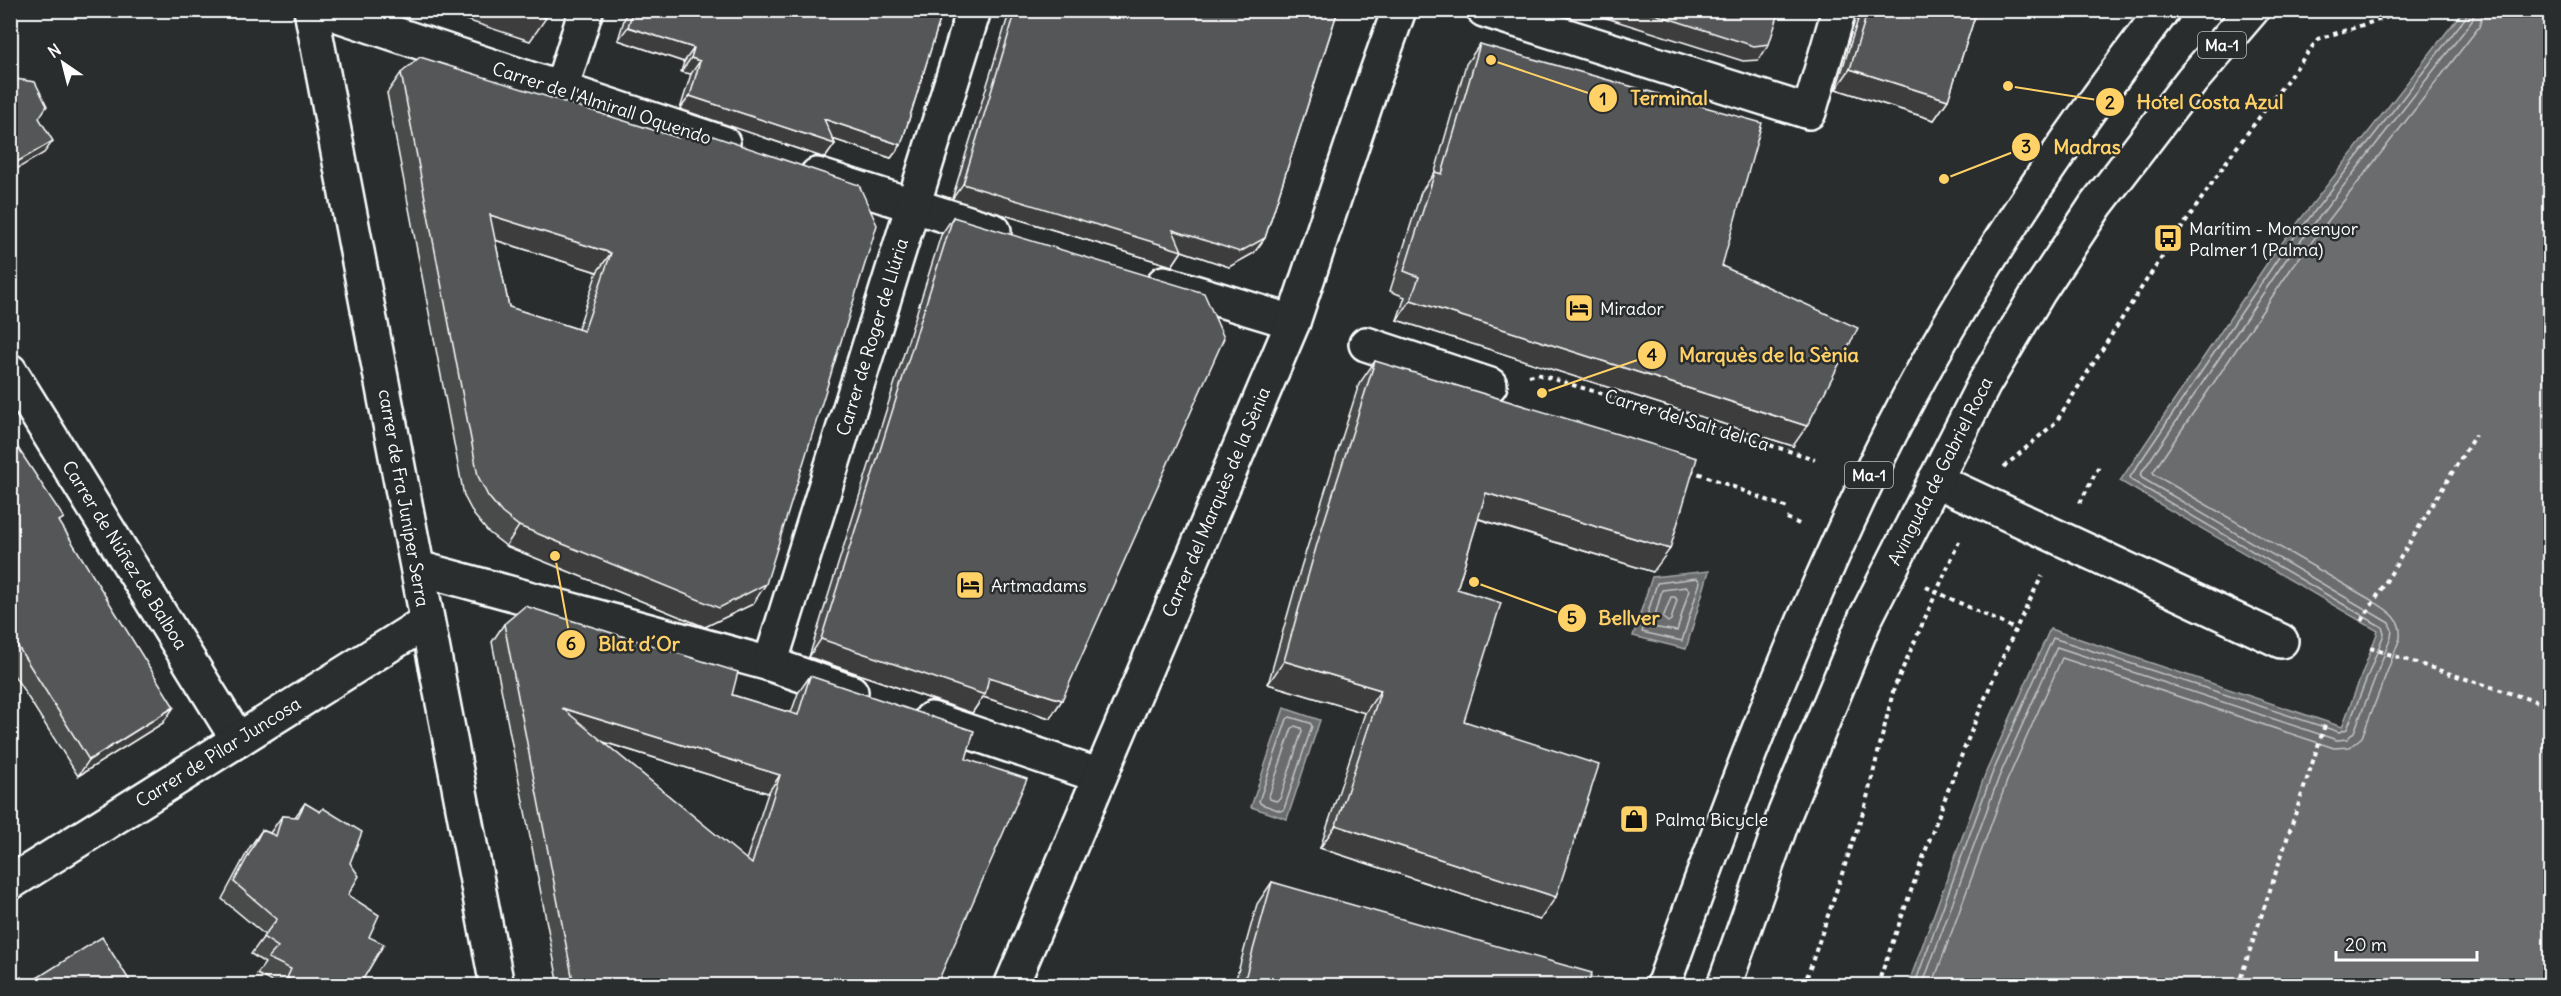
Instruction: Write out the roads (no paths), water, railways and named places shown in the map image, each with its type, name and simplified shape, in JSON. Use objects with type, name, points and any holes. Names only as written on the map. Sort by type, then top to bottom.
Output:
[{"type":"main road","name":"carrer de Fra Juníper Serra","points":[[311,10],[497,986]]},
{"type":"main road","name":"Carrer de l'Almirall Oquendo","points":[[323,10],[754,153]]},
{"type":"main road","points":[[561,89],[586,10]]},
{"type":"main road","name":"Carrer de Roger de Llúria","points":[[770,664],[974,10]]},
{"type":"main road","name":"Carrer del Marquès de la Sènia","points":[[1011,986],[1293,322],[1399,10]]},
{"type":"main road","points":[[1484,10],[1809,112],[1839,10]]},
{"type":"main road","name":"Ma-1","points":[[1663,986],[1759,723],[1866,482],[1920,377],[2011,225],[2107,84],[2163,10]]},
{"type":"main road","name":"Avinguda de Gabriel Roca","points":[[1724,986],[1766,862],[1823,717],[1865,619],[1989,375],[2072,240],[2127,163],[2192,80],[2252,10]]},
{"type":"main road","points":[[788,165],[913,207],[1024,240]]},
{"type":"main road","points":[[1135,274],[1293,322]]},
{"type":"main road","points":[[1366,344],[1490,385]]},
{"type":"main road","name":"Carrer de Núñez de Balboa","points":[[10,371],[238,740]]},
{"type":"main road","points":[[1935,480],[2281,641]]},
{"type":"main road","points":[[418,568],[770,664],[1100,776]]},
{"type":"main road","name":"Carrer de Pilar Juncosa","points":[[10,882],[426,622]]},
{"type":"water","points":[[2463,11],[2550,11],[2550,985],[1908,985],[1986,772],[2050,629],[2342,727],[2378,631],[2120,481],[2274,253]]},
{"type":"water","points":[[1709,571],[1686,649],[1633,636],[1652,577]]},
{"type":"water","points":[[1284,708],[1320,720],[1287,819],[1251,807]]},
{"type":"place","name":"Terminal","points":[[1491,60]]},
{"type":"place","name":"Hotel Costa Azul","points":[[2008,86]]},
{"type":"place","name":"Madras","points":[[1944,179]]},
{"type":"place","name":"Marítim - Monsenyor Palmer 1 (Palma)","points":[[2168,238]]},
{"type":"place","name":"Mirador","points":[[1579,308]]},
{"type":"place","name":"Marquès de la Sènia","points":[[1542,393]]},
{"type":"place","name":"Blat d´Or","points":[[555,556]]},
{"type":"place","name":"Bellver","points":[[1474,582]]},
{"type":"place","name":"Artmadams","points":[[970,585]]},
{"type":"place","name":"Palma Bicycle","points":[[1634,819]]}]
